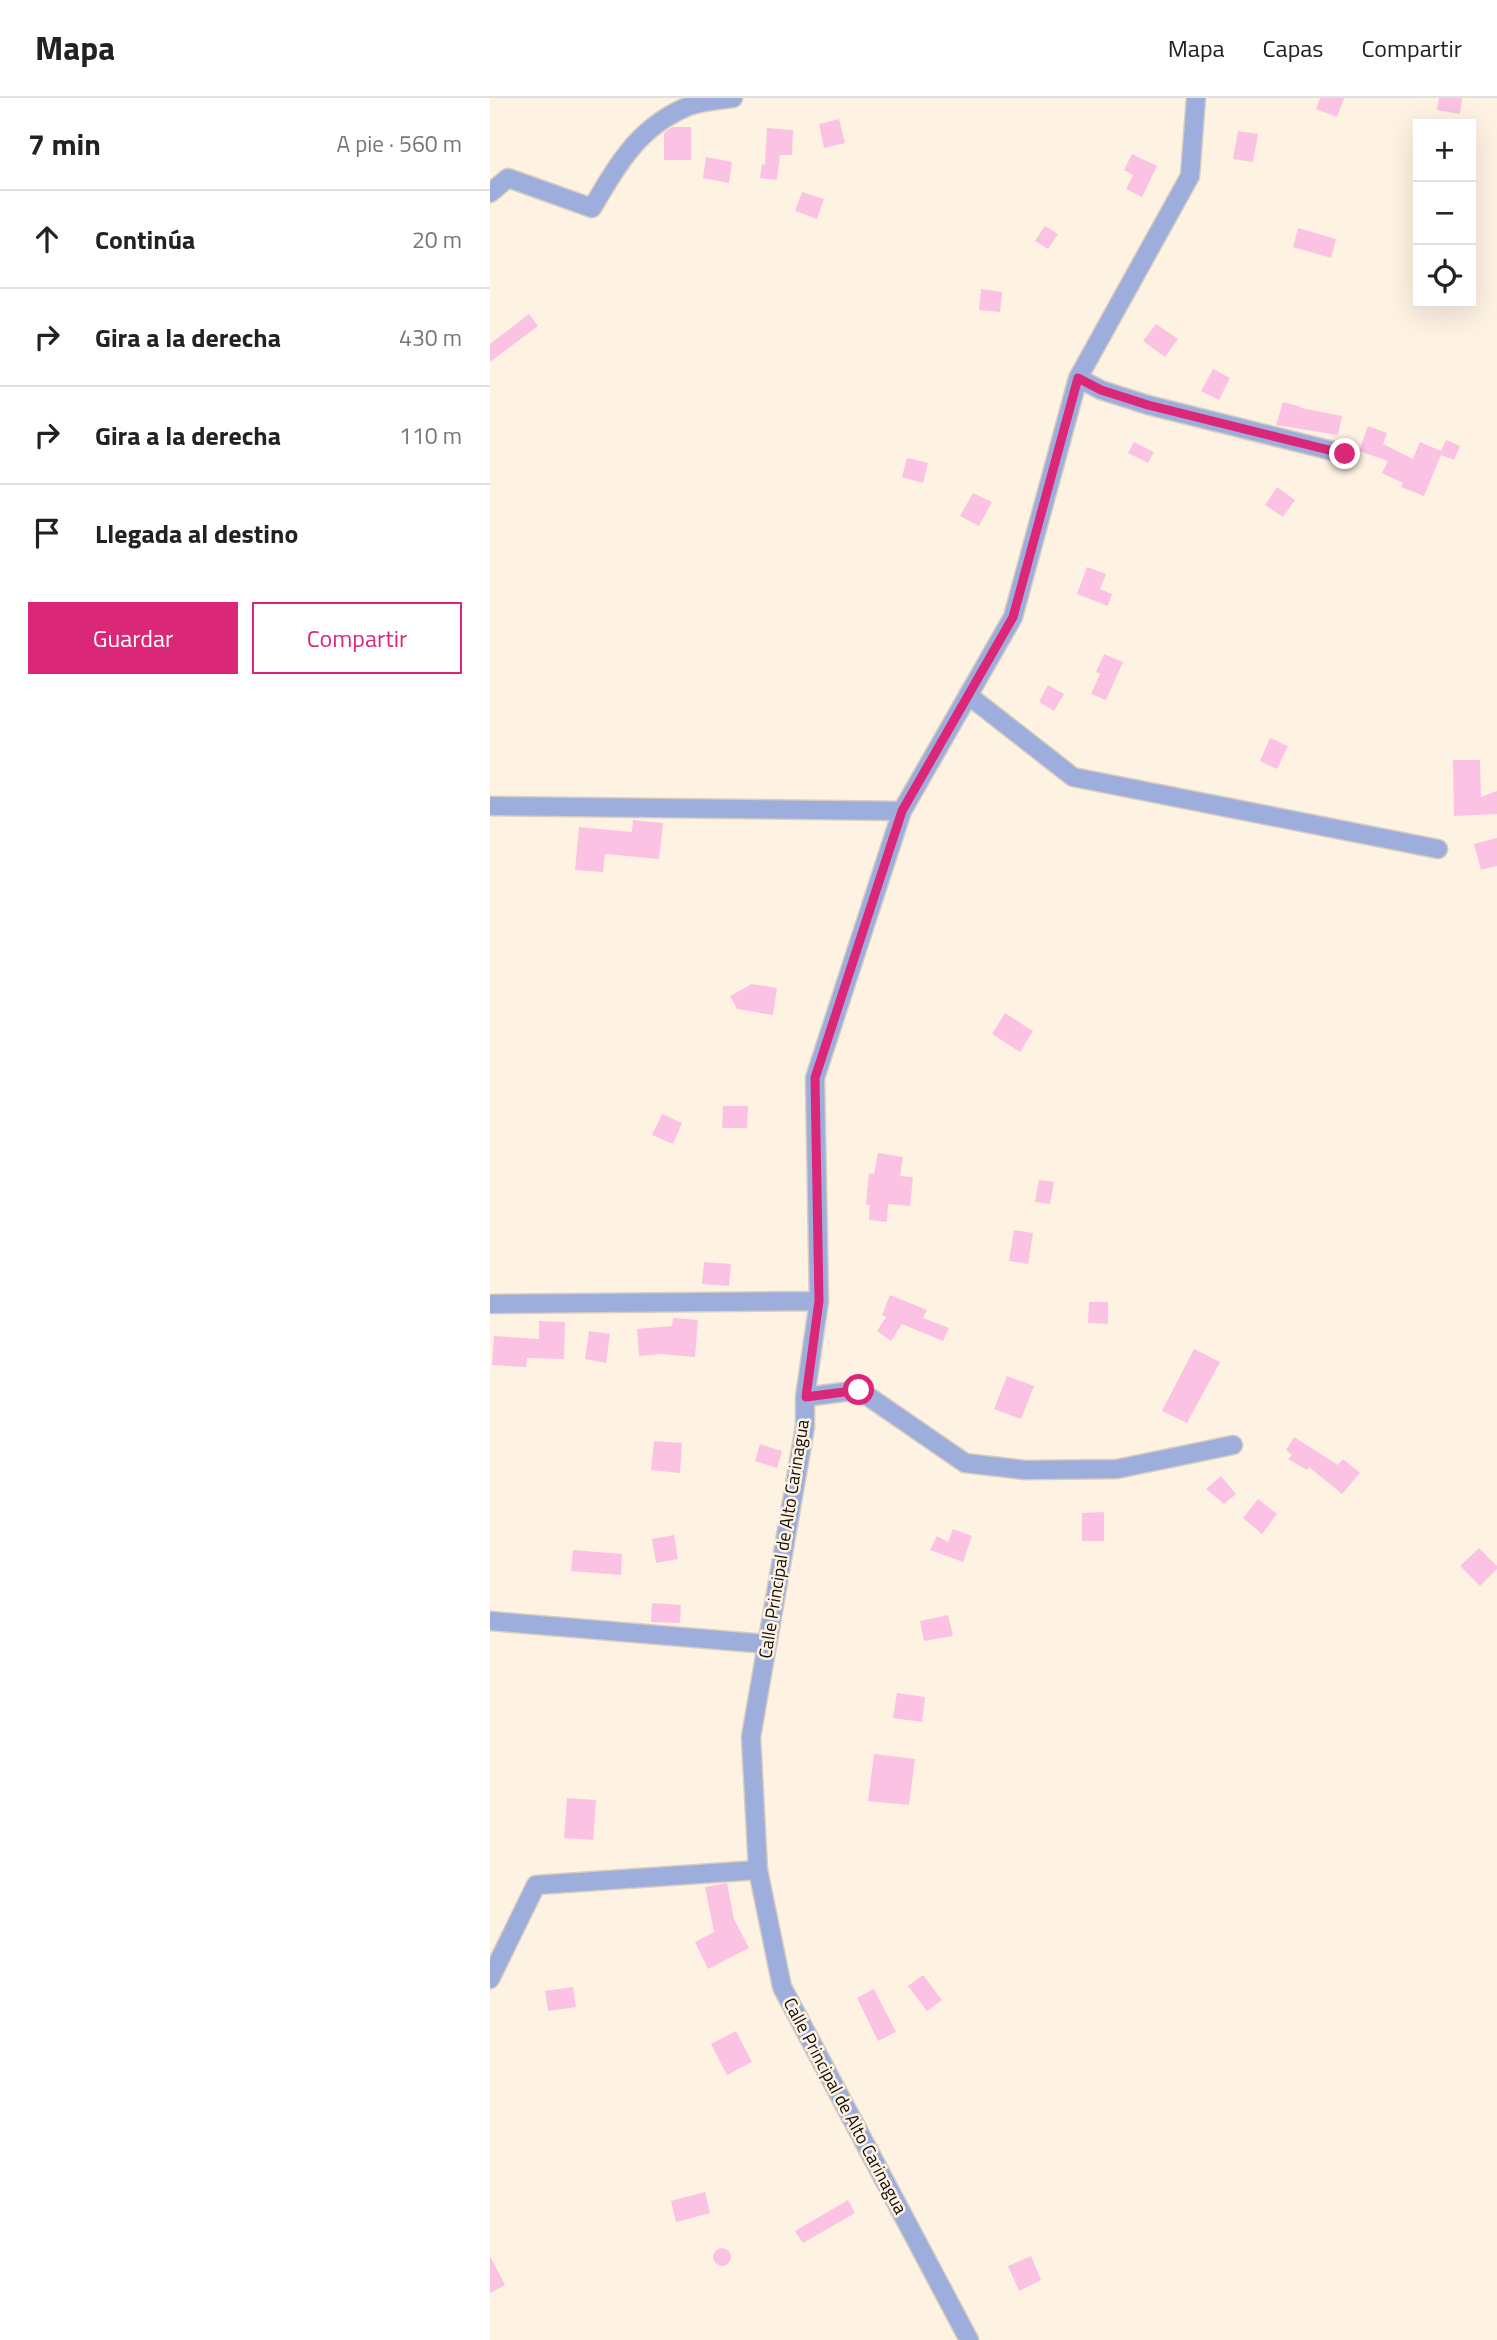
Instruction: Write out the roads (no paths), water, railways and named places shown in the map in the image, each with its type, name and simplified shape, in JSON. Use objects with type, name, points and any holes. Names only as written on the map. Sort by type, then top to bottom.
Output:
[{"type":"street","points":[[490,193],[508,178],[592,208],[621,158],[653,125],[691,105],[733,98]]},
{"type":"street","name":"Calle Principal de Alto Carinagua","points":[[969,2340],[782,1987],[758,1870],[751,1737],[804,1427],[819,1301],[815,1078],[902,811],[1013,617],[1078,378],[1190,176],[1196,98]]},
{"type":"street","points":[[1078,378],[1101,390],[1148,405],[1345,454]]},
{"type":"street","points":[[968,695],[1073,777],[1437,849]]},
{"type":"street","points":[[490,806],[902,811]]},
{"type":"street","points":[[490,1304],[819,1301]]},
{"type":"street","points":[[806,1397],[859,1390],[965,1463],[1025,1470],[1117,1469],[1233,1445]]},
{"type":"street","points":[[490,1621],[766,1644]]},
{"type":"street","points":[[490,1979],[536,1885],[758,1870]]}]
